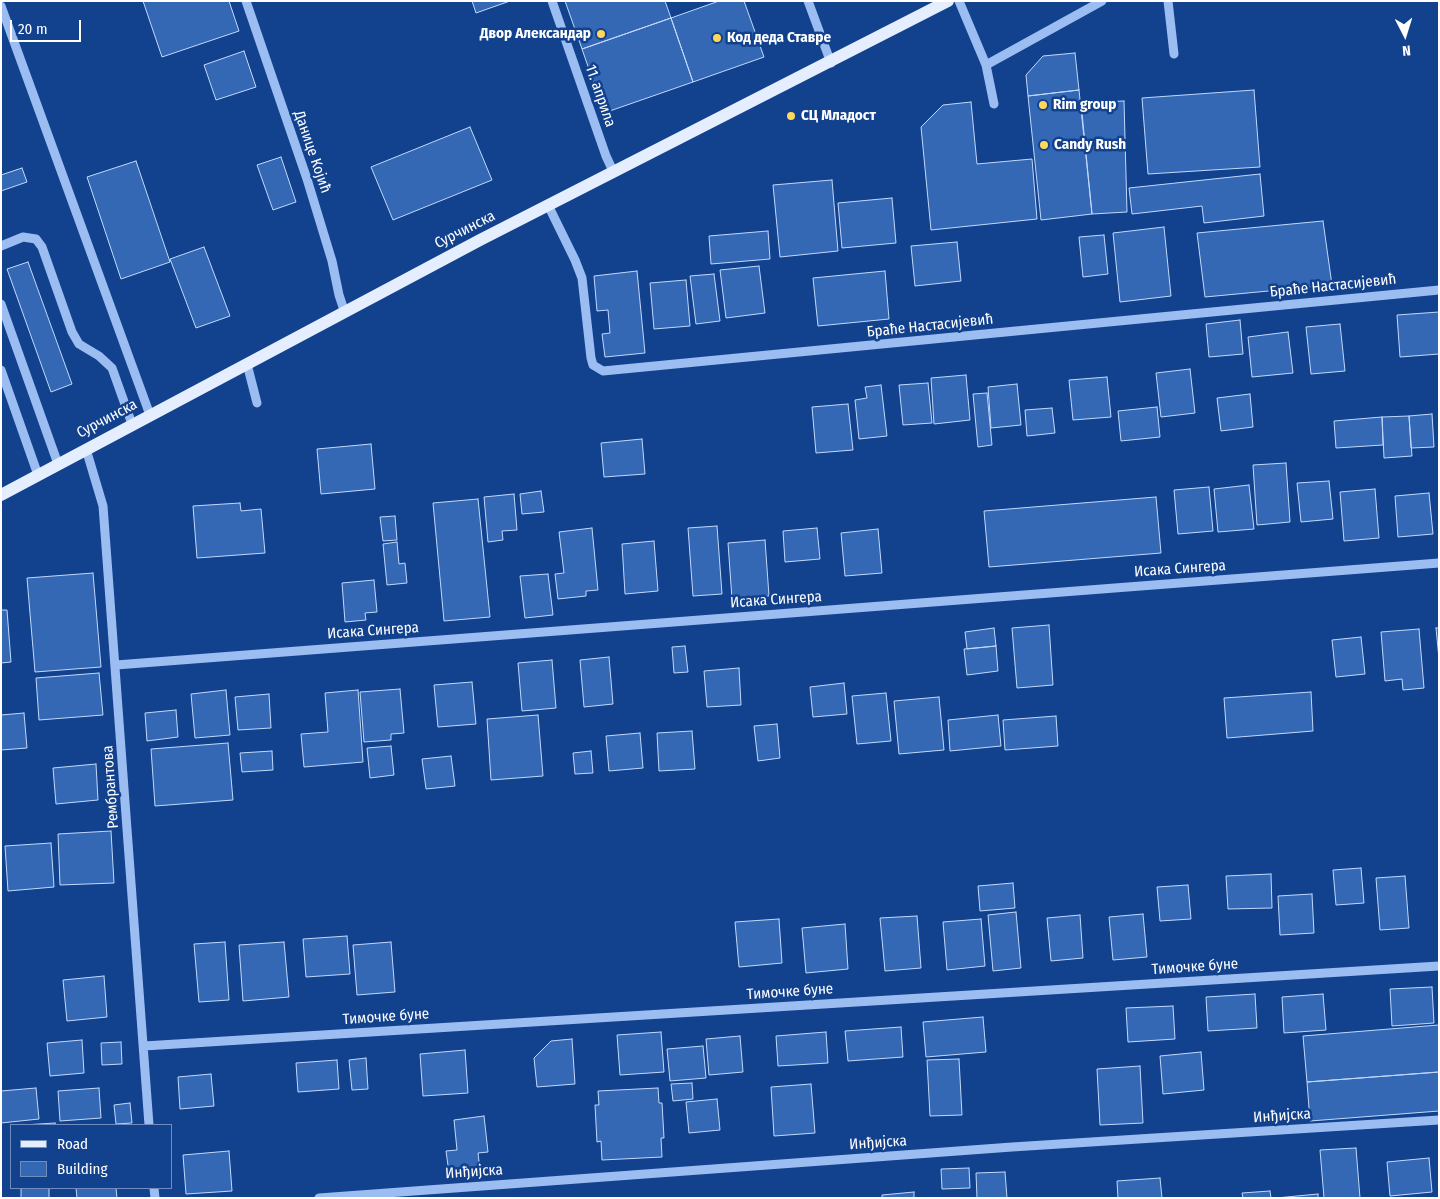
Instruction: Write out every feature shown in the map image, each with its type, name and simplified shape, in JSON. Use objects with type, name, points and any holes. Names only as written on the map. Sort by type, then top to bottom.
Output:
[{"type":"main road","name":"Сурчинска","points":[[1,495],[548,205],[831,63],[944,2]]},
{"type":"street","name":"Данице Којић","points":[[246,1],[310,187],[345,313]]},
{"type":"street","name":"11. априла","points":[[552,1],[606,156],[614,171]]},
{"type":"street","points":[[808,1],[831,63]]},
{"type":"street","points":[[959,1],[986,65],[994,104]]},
{"type":"street","points":[[986,65],[1102,1]]},
{"type":"street","points":[[1168,1],[1174,54]]},
{"type":"street","points":[[1,6],[150,415]]},
{"type":"street","name":"Браће Настасијевић","points":[[548,205],[576,260],[582,278],[591,358],[593,365],[603,371],[1439,290]]},
{"type":"street","points":[[1,246],[23,238],[36,239],[42,247],[72,332],[80,344],[99,356],[112,368],[132,424]]},
{"type":"street","points":[[1,304],[58,464]]},
{"type":"street","points":[[247,364],[257,402]]},
{"type":"street","points":[[1,370],[38,475]]},
{"type":"street","name":"Рембрантова","points":[[86,449],[103,506],[149,1124]]},
{"type":"street","name":"Исака Сингера","points":[[116,665],[1439,563]]},
{"type":"street","name":"Тимочке буне","points":[[144,1046],[1439,966]]},
{"type":"street","name":"Инђијска","points":[[319,1198],[1002,1148],[1439,1120]]},
{"type":"building","points":[[143,1],[229,1],[239,31],[162,57]]},
{"type":"building","points":[[472,1],[510,1],[476,13]]},
{"type":"building","name":"Двор Александар","points":[[565,1],[665,1],[671,18],[582,49]]},
{"type":"building","name":"Код деда Ставре","points":[[719,1],[744,1],[764,57],[693,82],[671,18]]},
{"type":"building","points":[[671,18],[693,82],[604,113],[582,49]]},
{"type":"building","points":[[244,51],[256,87],[216,100],[204,65]]},
{"type":"building","points":[[1075,53],[1079,90],[1028,96],[1026,75],[1043,56]]},
{"type":"building","points":[[1079,90],[1092,214],[1041,220],[1028,96]]},
{"type":"building","points":[[1254,90],[1260,167],[1148,174],[1142,98]]},
{"type":"building","points":[[1124,101],[1127,212],[1092,214],[1081,103]]},
{"type":"building","points":[[971,102],[977,164],[1032,159],[1037,219],[931,230],[921,127],[943,105]]},
{"type":"building","points":[[470,127],[492,180],[393,220],[371,167]]},
{"type":"building","points":[[281,157],[296,202],[273,210],[257,165]]},
{"type":"building","points":[[136,161],[170,262],[121,279],[87,177]]},
{"type":"building","points":[[22,168],[27,182],[1,191],[1,175]]},
{"type":"building","points":[[1260,174],[1264,216],[1204,223],[1202,206],[1132,214],[1129,188]]},
{"type":"building","points":[[832,180],[838,251],[780,257],[773,185]]},
{"type":"building","points":[[892,198],[896,243],[842,248],[838,203]]},
{"type":"building","points":[[1323,221],[1332,285],[1205,297],[1197,233]]},
{"type":"building","points":[[1164,227],[1171,296],[1120,302],[1113,233]]},
{"type":"building","points":[[768,231],[770,259],[711,264],[709,236]]},
{"type":"building","points":[[1104,235],[1108,274],[1083,277],[1079,237]]},
{"type":"building","points":[[957,242],[961,281],[915,286],[911,246]]},
{"type":"building","points":[[204,247],[230,316],[196,328],[170,259]]},
{"type":"building","points":[[28,262],[72,384],[51,392],[7,269]]},
{"type":"building","points":[[759,266],[765,313],[726,318],[720,270]]},
{"type":"building","points":[[637,271],[645,353],[605,357],[602,334],[610,333],[608,310],[597,311],[594,276]]},
{"type":"building","points":[[885,271],[889,319],[818,326],[813,278]]},
{"type":"building","points":[[714,274],[720,321],[696,324],[690,276]]},
{"type":"building","points":[[686,280],[690,326],[654,329],[650,283]]},
{"type":"building","points":[[1439,312],[1439,354],[1400,357],[1397,315]]},
{"type":"building","points":[[1240,320],[1243,354],[1209,357],[1206,324]]},
{"type":"building","points":[[1340,324],[1345,371],[1311,374],[1306,327]]},
{"type":"building","points":[[1288,332],[1293,373],[1252,377],[1248,337]]},
{"type":"building","points":[[1190,369],[1195,413],[1161,417],[1156,373]]},
{"type":"building","points":[[966,375],[970,420],[934,424],[931,378]]},
{"type":"building","points":[[1107,377],[1111,417],[1073,420],[1069,380]]},
{"type":"building","points":[[928,383],[932,423],[903,425],[899,385]]},
{"type":"building","points":[[1017,384],[1021,425],[991,428],[988,387]]},
{"type":"building","points":[[881,385],[887,436],[859,439],[855,400],[867,398],[865,387]]},
{"type":"building","points":[[987,393],[992,445],[978,447],[973,394]]},
{"type":"building","points":[[1250,394],[1253,427],[1221,431],[1217,398]]},
{"type":"building","points":[[848,404],[853,450],[816,453],[812,407]]},
{"type":"building","points":[[1157,407],[1160,437],[1121,441],[1118,411]]},
{"type":"building","points":[[1052,408],[1055,433],[1027,436],[1025,410]]},
{"type":"building","points":[[1432,414],[1434,447],[1411,448],[1409,416]]},
{"type":"building","points":[[1409,416],[1412,456],[1384,458],[1382,417]]},
{"type":"building","points":[[1382,417],[1383,445],[1336,448],[1334,421]]},
{"type":"building","points":[[642,439],[645,474],[604,477],[601,443]]},
{"type":"building","points":[[371,444],[375,489],[321,494],[317,449]]},
{"type":"building","points":[[1286,463],[1290,522],[1257,525],[1253,465]]},
{"type":"building","points":[[1329,481],[1333,519],[1301,522],[1297,483]]},
{"type":"building","points":[[1249,485],[1254,529],[1218,532],[1214,489]]},
{"type":"building","points":[[1209,487],[1213,531],[1178,534],[1174,490]]},
{"type":"building","points":[[1375,489],[1379,538],[1344,541],[1340,492]]},
{"type":"building","points":[[541,491],[544,512],[522,514],[520,494]]},
{"type":"building","points":[[1429,493],[1433,534],[1398,537],[1395,496]]},
{"type":"building","points":[[514,494],[517,530],[502,531],[503,540],[488,542],[484,497]]},
{"type":"building","points":[[1156,497],[1161,553],[989,567],[984,511]]},
{"type":"building","points":[[478,499],[490,617],[444,621],[433,503]]},
{"type":"building","points":[[240,503],[241,511],[261,509],[265,553],[197,558],[193,506]]},
{"type":"building","points":[[395,516],[397,540],[383,541],[380,517]]},
{"type":"building","points":[[717,526],[722,594],[693,596],[688,528]]},
{"type":"building","points":[[592,528],[598,590],[586,591],[586,596],[558,599],[555,574],[564,573],[559,532]]},
{"type":"building","points":[[817,528],[820,559],[785,562],[783,531]]},
{"type":"building","points":[[878,529],[882,573],[845,576],[841,533]]},
{"type":"building","points":[[765,540],[769,596],[732,599],[728,543]]},
{"type":"building","points":[[654,541],[658,591],[625,594],[622,544]]},
{"type":"building","points":[[397,542],[399,564],[405,563],[407,583],[387,585],[383,544]]},
{"type":"building","points":[[93,573],[101,667],[35,672],[27,578]]},
{"type":"building","points":[[548,574],[553,615],[525,618],[520,576]]},
{"type":"building","points":[[374,580],[377,612],[365,613],[366,620],[345,622],[342,583]]},
{"type":"building","points":[[1,610],[7,610],[11,662],[1,663]]},
{"type":"building","points":[[1049,625],[1053,685],[1017,688],[1012,628]]},
{"type":"building","points":[[994,628],[996,646],[967,649],[965,632]]},
{"type":"building","points":[[1436,628],[1439,628],[1439,659]]},
{"type":"building","points":[[1419,629],[1424,688],[1403,690],[1402,679],[1385,681],[1381,632]]},
{"type":"building","points":[[1361,637],[1365,674],[1336,677],[1332,640]]},
{"type":"building","points":[[685,646],[688,672],[674,673],[672,647]]},
{"type":"building","points":[[996,646],[998,671],[967,675],[964,649]]},
{"type":"building","points":[[609,657],[613,704],[584,707],[580,660]]},
{"type":"building","points":[[552,660],[556,708],[522,711],[518,663]]},
{"type":"building","points":[[739,668],[741,705],[707,707],[704,671]]},
{"type":"building","points":[[99,673],[103,715],[39,720],[36,678]]},
{"type":"building","points":[[472,682],[476,724],[438,727],[434,685]]},
{"type":"building","points":[[844,683],[847,714],[813,717],[810,687]]},
{"type":"building","points":[[400,689],[404,733],[391,734],[391,740],[364,742],[360,692]]},
{"type":"building","points":[[226,690],[230,735],[195,738],[191,694]]},
{"type":"building","points":[[358,690],[363,762],[304,767],[301,734],[328,732],[325,693]]},
{"type":"building","points":[[1311,692],[1313,731],[1227,738],[1224,698]]},
{"type":"building","points":[[886,693],[891,741],[857,744],[852,696]]},
{"type":"building","points":[[269,694],[271,728],[238,730],[235,697]]},
{"type":"building","points":[[939,697],[944,750],[899,754],[894,701]]},
{"type":"building","points":[[176,710],[178,737],[147,741],[145,713]]},
{"type":"building","points":[[24,713],[27,748],[1,750],[1,715]]},
{"type":"building","points":[[538,715],[543,776],[491,780],[487,719]]},
{"type":"building","points":[[998,715],[1001,746],[950,751],[948,720]]},
{"type":"building","points":[[1056,716],[1058,746],[1005,750],[1003,720]]},
{"type":"building","points":[[777,724],[780,758],[758,761],[754,726]]},
{"type":"building","points":[[692,731],[695,769],[659,771],[657,733]]},
{"type":"building","points":[[640,733],[643,768],[609,771],[606,736]]},
{"type":"building","points":[[228,743],[233,800],[155,806],[151,749]]},
{"type":"building","points":[[391,746],[394,775],[370,778],[367,748]]},
{"type":"building","points":[[272,751],[273,770],[242,772],[240,753]]},
{"type":"building","points":[[591,751],[593,773],[575,774],[573,753]]},
{"type":"building","points":[[451,756],[455,786],[426,789],[422,759]]},
{"type":"building","points":[[96,764],[98,800],[56,804],[53,768]]},
{"type":"building","points":[[111,831],[114,883],[60,885],[58,834]]},
{"type":"building","points":[[51,843],[54,887],[8,891],[5,846]]},
{"type":"building","points":[[1361,868],[1364,903],[1336,905],[1333,870]]},
{"type":"building","points":[[1271,874],[1272,908],[1228,909],[1226,876]]},
{"type":"building","points":[[1405,876],[1409,928],[1380,930],[1376,878]]},
{"type":"building","points":[[1013,883],[1015,908],[980,911],[978,886]]},
{"type":"building","points":[[1188,885],[1191,919],[1160,921],[1157,887]]},
{"type":"building","points":[[1312,894],[1314,933],[1280,935],[1278,896]]},
{"type":"building","points":[[1016,912],[1021,968],[993,971],[988,915]]},
{"type":"building","points":[[1143,914],[1147,957],[1113,960],[1109,917]]},
{"type":"building","points":[[1080,915],[1083,958],[1051,961],[1047,918]]},
{"type":"building","points":[[917,916],[921,968],[885,971],[880,918]]},
{"type":"building","points":[[779,919],[782,963],[739,967],[735,922]]},
{"type":"building","points":[[981,919],[985,966],[947,970],[943,922]]},
{"type":"building","points":[[845,924],[848,969],[806,973],[802,928]]},
{"type":"building","points":[[347,936],[350,974],[306,977],[303,939]]},
{"type":"building","points":[[225,942],[229,1000],[199,1002],[194,944]]},
{"type":"building","points":[[284,942],[289,997],[243,1001],[239,945]]},
{"type":"building","points":[[391,942],[395,992],[357,995],[353,945]]},
{"type":"building","points":[[104,976],[107,1017],[67,1021],[63,980]]},
{"type":"building","points":[[1432,987],[1434,1023],[1392,1026],[1390,989]]},
{"type":"building","points":[[1255,994],[1257,1028],[1208,1031],[1206,997]]},
{"type":"building","points":[[1323,994],[1326,1030],[1284,1033],[1282,997]]},
{"type":"building","points":[[1173,1006],[1175,1039],[1128,1042],[1126,1008]]},
{"type":"building","points":[[983,1017],[986,1052],[926,1057],[923,1022]]},
{"type":"building","points":[[1439,1025],[1439,1072],[1307,1082],[1303,1036]]},
{"type":"building","points":[[901,1027],[903,1057],[848,1061],[845,1031]]},
{"type":"building","points":[[661,1032],[664,1072],[620,1075],[617,1035]]},
{"type":"building","points":[[826,1032],[828,1063],[778,1066],[776,1036]]},
{"type":"building","points":[[740,1036],[743,1072],[709,1075],[706,1039]]},
{"type":"building","points":[[572,1039],[575,1084],[537,1087],[534,1058],[551,1041]]},
{"type":"building","points":[[82,1040],[84,1073],[50,1076],[47,1043]]},
{"type":"building","points":[[121,1042],[122,1064],[102,1065],[101,1043]]},
{"type":"building","points":[[703,1046],[706,1078],[670,1081],[667,1049]]},
{"type":"building","points":[[465,1050],[468,1093],[423,1096],[420,1054]]},
{"type":"building","points":[[1201,1052],[1204,1090],[1163,1094],[1160,1056]]},
{"type":"building","points":[[366,1058],[368,1089],[352,1090],[349,1060]]},
{"type":"building","points":[[959,1059],[962,1115],[930,1116],[927,1060]]},
{"type":"building","points":[[337,1060],[339,1089],[298,1092],[296,1063]]},
{"type":"building","points":[[1140,1066],[1143,1123],[1100,1125],[1097,1069]]},
{"type":"building","points":[[1439,1072],[1439,1111],[1310,1121],[1307,1082]]},
{"type":"building","points":[[211,1074],[214,1106],[180,1109],[178,1077]]},
{"type":"building","points":[[692,1083],[693,1099],[673,1101],[671,1084]]},
{"type":"building","points":[[811,1084],[815,1133],[774,1136],[771,1087]]},
{"type":"building","points":[[36,1088],[39,1119],[1,1123],[1,1091]]},
{"type":"building","points":[[99,1088],[101,1118],[60,1121],[58,1091]]},
{"type":"building","points":[[658,1088],[659,1103],[662,1103],[664,1138],[661,1138],[662,1157],[602,1160],[601,1141],[597,1142],[595,1105],[599,1105],[598,1091]]},
{"type":"building","points":[[717,1099],[720,1130],[689,1133],[686,1102]]},
{"type":"building","points":[[130,1103],[132,1123],[116,1124],[114,1105]]},
{"type":"building","points":[[484,1116],[488,1152],[478,1153],[480,1170],[449,1173],[446,1151],[457,1150],[454,1120]]},
{"type":"building","points":[[1356,1148],[1360,1198],[1324,1198],[1320,1150]]},
{"type":"building","points":[[229,1151],[232,1191],[186,1194],[183,1155]]},
{"type":"building","points":[[1429,1158],[1432,1192],[1390,1196],[1387,1162]]},
{"type":"building","points":[[969,1168],[970,1188],[942,1189],[941,1169]]},
{"type":"building","points":[[1005,1172],[1007,1198],[977,1198],[976,1173]]},
{"type":"building","points":[[1160,1178],[1162,1198],[1118,1198],[1117,1181]]},
{"type":"building","points":[[21,1189],[49,1189],[49,1198],[21,1198]]},
{"type":"building","points":[[76,1189],[116,1189],[117,1198],[77,1198]]},
{"type":"building","points":[[1270,1191],[1271,1198],[1243,1198],[1242,1193]]},
{"type":"building","points":[[914,1192],[914,1198],[882,1198],[882,1195]]},
{"type":"building","points":[[1318,1194],[1318,1198],[1276,1198]]},
{"type":"place","name":"Двор Александар","points":[[601,34]]},
{"type":"place","name":"Код деда Ставре","points":[[717,38]]},
{"type":"place","name":"Rim group","points":[[1043,105]]},
{"type":"place","name":"СЦ Младост","points":[[791,116]]},
{"type":"place","name":"Candy Rush","points":[[1044,145]]}]
